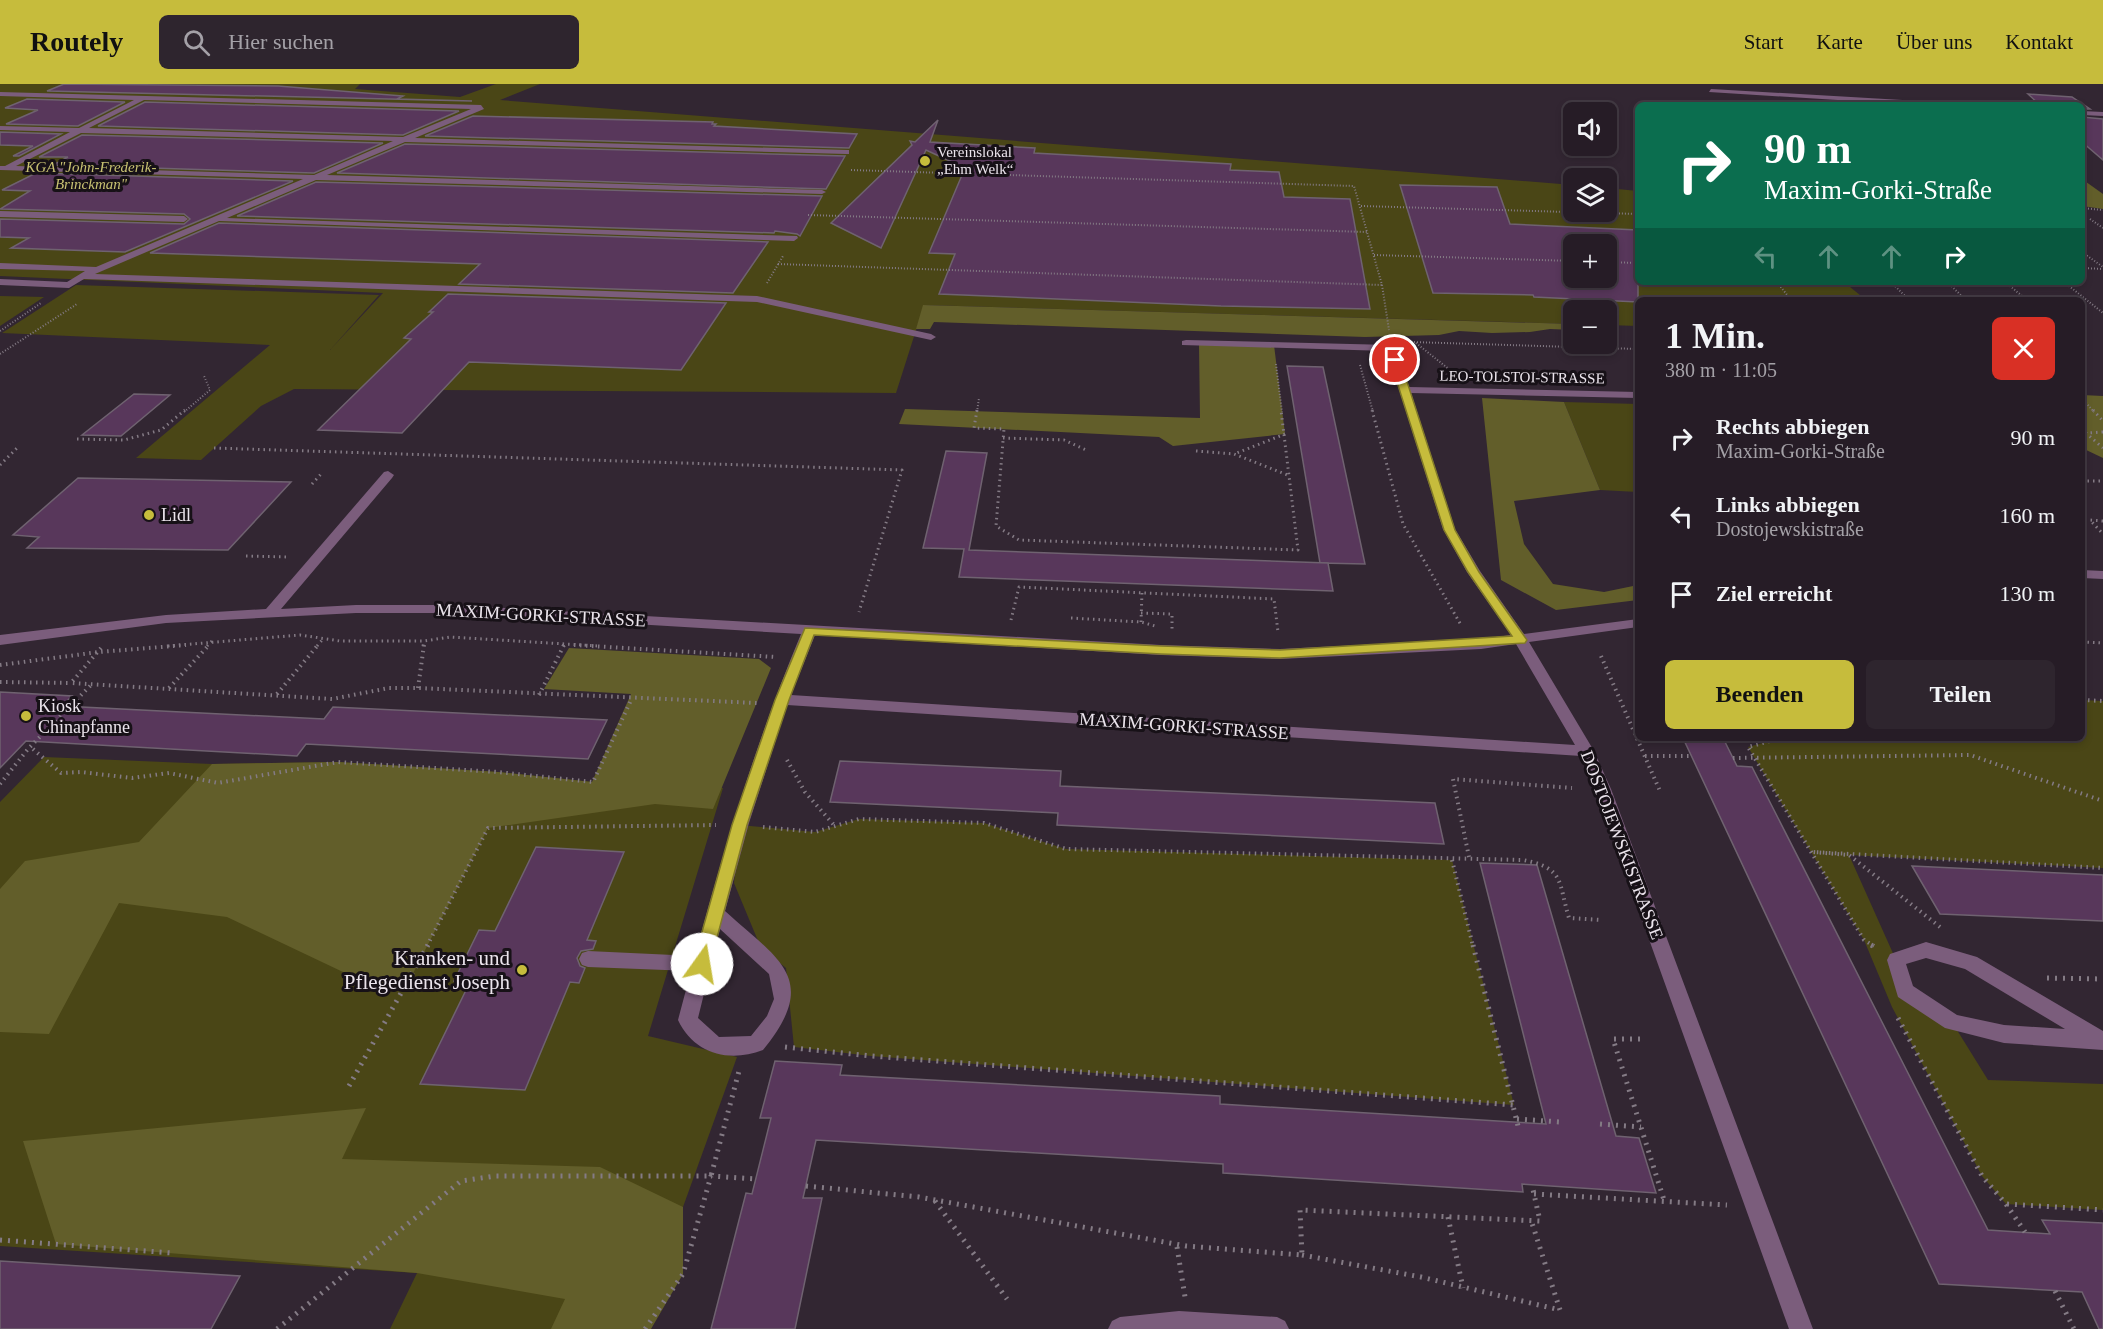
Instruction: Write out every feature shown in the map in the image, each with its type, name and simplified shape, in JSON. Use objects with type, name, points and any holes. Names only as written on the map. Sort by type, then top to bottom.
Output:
[{"type":"street","points":[[1712,91],[1886,102]]},
{"type":"street","points":[[0,94],[481,107],[98,269],[69,285],[0,282]]},
{"type":"street","points":[[2,170],[144,98]]},
{"type":"street","points":[[2085,113],[2103,114]]},
{"type":"street","points":[[0,128],[846,152]]},
{"type":"street","points":[[2,170],[822,192]]},
{"type":"street","points":[[0,214],[184,219]]},
{"type":"street","points":[[217,220],[795,238]]},
{"type":"street","points":[[0,266],[98,269]]},
{"type":"street","points":[[82,276],[757,299],[931,337]]},
{"type":"street","points":[[1186,343],[1355,347],[1391,345]]},
{"type":"street","name":"DOSTOJEWSKISTRASSE","points":[[1391,345],[1449,530],[1474,572],[1521,640],[1586,752],[1603,789],[1801,1329]]},
{"type":"street","name":"LEO-TOLSTOI-STRASSE","points":[[1405,390],[1635,395]]},
{"type":"street","points":[[271,612],[388,475]]},
{"type":"street","points":[[2085,574],[2103,575]]},
{"type":"street","name":"MAXIM-GORKI-STRASSE","points":[[0,640],[116,626],[271,612],[356,609],[451,609],[1161,650],[1280,654],[1521,640],[1635,623]]},
{"type":"street","points":[[714,912],[777,970],[783,999],[775,1021],[756,1044],[727,1049],[704,1041],[687,1020],[714,912],[739,825],[782,700],[810,630]]},
{"type":"street","name":"MAXIM-GORKI-STRASSE","points":[[782,700],[1586,752]]},
{"type":"street","points":[[1926,950],[1970,963],[2102,1040],[2004,1034],[1952,1022],[1905,991],[1896,960],[1926,950]]},
{"type":"street","points":[[588,959],[702,964]]},
{"type":"street","points":[[1120,1329],[1146,1323],[1189,1322],[1277,1329]]},
{"type":"path","points":[[847,170],[1354,186],[1382,285],[1391,345],[1415,342],[1635,349]]},
{"type":"path","points":[[1361,206],[1635,214]]},
{"type":"path","points":[[2085,208],[2103,210]]},
{"type":"path","points":[[808,215],[1367,232]]},
{"type":"path","points":[[2090,219],[2103,228]]},
{"type":"path","points":[[2085,254],[2103,268]]},
{"type":"path","points":[[1374,255],[1563,261]]},
{"type":"path","points":[[1617,262],[1635,263]]},
{"type":"path","points":[[778,264],[1382,285]]},
{"type":"path","points":[[2085,268],[2103,268]]},
{"type":"path","points":[[1779,285],[1789,297]]},
{"type":"path","points":[[1894,285],[1906,297]]},
{"type":"path","points":[[1950,285],[1963,297]]},
{"type":"path","points":[[2008,285],[2022,297]]},
{"type":"path","points":[[2068,285],[2083,297]]},
{"type":"path","points":[[2085,299],[2103,313]]},
{"type":"path","points":[[0,354],[78,303]]},
{"type":"path","points":[[1415,342],[1454,374]]},
{"type":"path","points":[[979,398],[974,428],[1004,429],[996,525],[1019,540],[1298,550],[1274,345]]},
{"type":"path","points":[[1355,347],[1403,524],[1461,625]]},
{"type":"path","points":[[77,439],[124,440],[161,430],[210,390],[204,376]]},
{"type":"path","points":[[2085,401],[2103,421]]},
{"type":"path","points":[[2103,432],[2086,433],[2103,448]]},
{"type":"path","points":[[1234,454],[1285,434]]},
{"type":"path","points":[[1003,438],[1064,440],[1086,450]]},
{"type":"path","points":[[0,465],[17,448]]},
{"type":"path","points":[[214,448],[902,470],[859,612]]},
{"type":"path","points":[[1196,452],[1234,454],[1290,476]]},
{"type":"path","points":[[312,484],[322,473]]},
{"type":"path","points":[[2085,481],[2103,481]]},
{"type":"path","points":[[2103,521],[2090,520],[2103,534]]},
{"type":"path","points":[[246,556],[318,557]]},
{"type":"path","points":[[1011,623],[1019,587],[1274,599],[1280,654]]},
{"type":"path","points":[[1071,618],[1141,622],[1142,592]]},
{"type":"path","points":[[1141,613],[1172,614],[1172,630]]},
{"type":"path","points":[[71,682],[99,652],[116,626]]},
{"type":"path","points":[[0,665],[99,652],[300,635],[340,641],[424,641],[450,637],[779,657],[776,666]]},
{"type":"path","points":[[277,694],[325,637]]},
{"type":"path","points":[[168,688],[212,641]]},
{"type":"path","points":[[418,688],[424,641]]},
{"type":"path","points":[[2085,642],[2103,643]]},
{"type":"path","points":[[539,694],[565,643]]},
{"type":"path","points":[[1601,656],[1635,733]]},
{"type":"path","points":[[0,682],[71,682],[332,699],[389,688],[418,688],[762,703]]},
{"type":"path","points":[[0,784],[28,749],[92,684]]},
{"type":"path","points":[[33,749],[61,773],[81,771],[132,778],[169,773],[218,783],[338,762],[498,772],[592,782],[632,698]]},
{"type":"path","points":[[2085,700],[2103,700]]},
{"type":"path","points":[[771,733],[805,792],[834,825]]},
{"type":"path","points":[[1638,741],[1660,791]]},
{"type":"path","points":[[1770,741],[1748,747],[1864,940],[1896,960]]},
{"type":"path","points":[[1733,758],[1970,754],[2103,801]]},
{"type":"path","points":[[1645,756],[1691,756]]},
{"type":"path","points":[[1469,857],[1453,779],[1572,788]]},
{"type":"path","points":[[349,1086],[407,985],[488,828],[739,825],[815,831],[859,819],[984,823],[1066,849],[1452,860],[1469,857],[1540,862],[1554,872],[1569,918],[1601,920]]},
{"type":"path","points":[[1813,852],[2103,868]]},
{"type":"path","points":[[1813,852],[1849,855],[1949,935]]},
{"type":"path","points":[[1452,860],[1519,1130]]},
{"type":"path","points":[[2043,978],[2103,980]]},
{"type":"path","points":[[1892,1007],[1982,1176],[2006,1204],[2025,1232]]},
{"type":"path","points":[[1640,1039],[1613,1039],[1664,1200]]},
{"type":"path","points":[[645,1329],[683,1275],[742,1060],[756,1044],[871,1056],[1514,1105]]},
{"type":"path","points":[[1517,1119],[1560,1122]]},
{"type":"path","points":[[1600,1124],[1641,1127]]},
{"type":"path","points":[[278,1329],[461,1181],[495,1176],[711,1176],[756,1179]]},
{"type":"path","points":[[1302,1255],[1300,1210],[1540,1221],[1532,1185]]},
{"type":"path","points":[[806,1186],[934,1200],[1186,1246],[1302,1255],[1421,1277],[1560,1310],[1531,1220]]},
{"type":"path","points":[[1534,1194],[1757,1207]]},
{"type":"path","points":[[934,1200],[1007,1299]]},
{"type":"path","points":[[2006,1204],[2103,1210]]},
{"type":"path","points":[[1448,1217],[1463,1288]]},
{"type":"path","points":[[0,1240],[172,1252]]},
{"type":"path","points":[[1177,1247],[1189,1322]]},
{"type":"path","points":[[2055,1291],[2074,1329]]},
{"type":"green space","name":"KGA \"John-Frederik- Brinckman\"","points":[[0,84],[360,84],[355,89],[460,97],[496,84],[540,84],[500,100],[1563,184],[1563,222],[1617,222],[1617,189],[1635,191],[1635,285],[1848,285],[1862,297],[1635,297],[1635,326],[1617,325],[1617,300],[1563,300],[1563,324],[924,305],[896,393],[294,389],[261,406],[201,460],[136,458],[270,345],[2,333],[76,285],[379,295],[330,350],[383,293],[0,276]]},
{"type":"green space","points":[[0,296],[44,297],[0,326]]},
{"type":"green space","points":[[1564,402],[1635,404],[1635,492],[1600,490]]},
{"type":"green space","points":[[2085,700],[2103,701],[2103,868],[1849,855],[1896,960],[1905,991],[1952,1022],[1988,1080],[2103,1084],[2103,1210],[2006,1204],[1982,1176],[1892,1007],[1864,940],[1748,747],[1770,741],[2085,741]]},
{"type":"green space","points":[[44,757],[212,764],[338,762],[498,772],[593,782],[723,788],[648,1036],[737,1057],[683,1207],[630,1329],[390,1329],[417,1273],[0,1246],[0,802]]},
{"type":"green space","points":[[859,819],[984,823],[1066,849],[1452,860],[1514,1105],[871,1056],[794,1047],[786,968],[761,948],[734,883],[739,825],[815,832]]},
{"type":"shaded area","points":[[2085,181],[2103,194],[2103,209],[2085,206]]},
{"type":"shaded area","points":[[923,305],[1563,324],[1563,330],[1530,332],[1459,331],[1439,335],[1365,337],[934,322],[930,329],[916,329]]},
{"type":"shaded area","points":[[1199,343],[1274,345],[1285,434],[1173,446],[1159,437],[899,424],[905,409],[1200,418]]},
{"type":"shaded area","points":[[2085,395],[2103,396],[2103,458],[2085,449]]},
{"type":"shaded area","points":[[1482,398],[1564,402],[1600,490],[1514,501],[1524,544],[1553,584],[1604,592],[1635,586],[1635,600],[1556,610],[1501,580]]},
{"type":"shaded area","points":[[569,648],[759,659],[771,668],[713,809],[655,804],[488,828],[407,985],[362,981],[227,917],[119,903],[49,1034],[0,1032],[0,889],[25,861],[139,842],[212,764],[338,762],[498,772],[592,782],[631,694],[544,689]]},
{"type":"shaded area","points":[[366,1108],[342,1159],[600,1167],[683,1207],[683,1274],[651,1329],[551,1329],[565,1299],[417,1273],[56,1244],[23,1141]]},
{"type":"building","points":[[64,84],[278,86],[403,96],[397,99],[472,101],[47,91]]},
{"type":"building","points":[[2028,94],[2072,97],[2080,102],[2037,102]]},
{"type":"building","points":[[27,99],[125,102],[78,126],[6,124],[38,110],[5,108]]},
{"type":"building","points":[[145,102],[459,111],[403,135],[98,126]]},
{"type":"building","points":[[473,116],[713,122],[712,124],[716,124],[714,126],[857,134],[849,148],[425,136]]},
{"type":"building","points":[[2085,117],[2103,119],[2103,160],[2085,145]]},
{"type":"building","points":[[938,120],[930,142],[1035,148],[1034,153],[1231,164],[1230,170],[1279,172],[1284,197],[1350,199],[1370,309],[1221,306],[939,294],[955,254],[929,253],[965,168],[926,150],[881,248],[831,223],[912,145],[910,141],[915,142]]},
{"type":"building","points":[[0,132],[61,134],[19,156],[13,156],[33,146],[0,145]]},
{"type":"building","points":[[82,135],[383,143],[314,173],[53,165],[68,157],[39,157]]},
{"type":"building","points":[[405,144],[845,156],[826,189],[337,173]]},
{"type":"building","points":[[36,173],[293,181],[125,252],[11,248],[29,238],[0,237],[0,219],[184,224],[190,219],[184,214],[0,209],[30,191],[2,190]]},
{"type":"building","points":[[316,182],[822,196],[800,236],[775,231],[774,233],[237,216]]},
{"type":"building","points":[[1400,185],[1497,187],[1510,224],[1635,230],[1635,285],[1638,285],[1638,297],[1635,297],[1635,302],[1534,297],[1533,295],[1433,293]]},
{"type":"building","points":[[219,223],[768,242],[733,293],[459,284],[480,264],[150,253]]},
{"type":"building","points":[[448,294],[726,303],[681,370],[469,362],[402,433],[318,430],[411,339],[404,338],[433,312],[429,312]]},
{"type":"building","points":[[1287,366],[1323,367],[1365,564],[1320,563]]},
{"type":"building","points":[[134,394],[170,395],[121,436],[82,435]]},
{"type":"building","points":[[946,451],[987,453],[969,550],[1328,563],[1333,591],[959,577],[964,549],[923,548]]},
{"type":"building","name":"Lidl","points":[[78,478],[291,482],[228,550],[27,548],[39,537],[13,535]]},
{"type":"building","points":[[0,692],[72,696],[62,706],[324,719],[333,707],[607,720],[588,759],[306,744],[297,756],[26,741],[0,768]]},
{"type":"building","points":[[1684,741],[1724,741],[1737,766],[1752,767],[1988,1230],[2050,1234],[2042,1220],[2103,1223],[2103,1329],[2099,1329],[2082,1292],[1939,1284]]},
{"type":"building","points":[[840,761],[1061,771],[1060,786],[1435,803],[1444,844],[1057,825],[1058,813],[830,802]]},
{"type":"building","name":"Kranken- und Pflegedienst Joseph","points":[[536,847],[624,852],[587,940],[596,941],[593,949],[581,951],[577,958],[580,966],[585,968],[579,983],[570,982],[525,1090],[420,1084],[470,982],[454,981],[479,930],[495,931]]},
{"type":"building","points":[[1480,863],[1537,865],[1616,1136],[1639,1138],[1656,1193],[1522,1184],[1523,1192],[1223,1173],[1223,1164],[816,1140],[803,1198],[822,1198],[795,1329],[711,1329],[746,1193],[752,1194],[771,1118],[760,1118],[775,1061],[842,1065],[840,1075],[1220,1096],[1220,1104],[1546,1124]]},
{"type":"building","points":[[1912,866],[2103,875],[2103,921],[1940,914]]},
{"type":"building","points":[[0,1261],[240,1276],[211,1329],[0,1329]]},
{"type":"place","name":"Vereinslokal „Ehm Welk“","points":[[925,161]]},
{"type":"place","name":"Lidl","points":[[149,515]]},
{"type":"place","name":"Kiosk Chinapfanne","points":[[26,716]]},
{"type":"place","name":"Kranken- und Pflegedienst Joseph","points":[[522,970]]},
{"type":"route","points":[[702,964],[739,825],[782,700],[810,630],[1161,650],[1280,654],[1521,640],[1474,572],[1449,530],[1395,360]]}]
